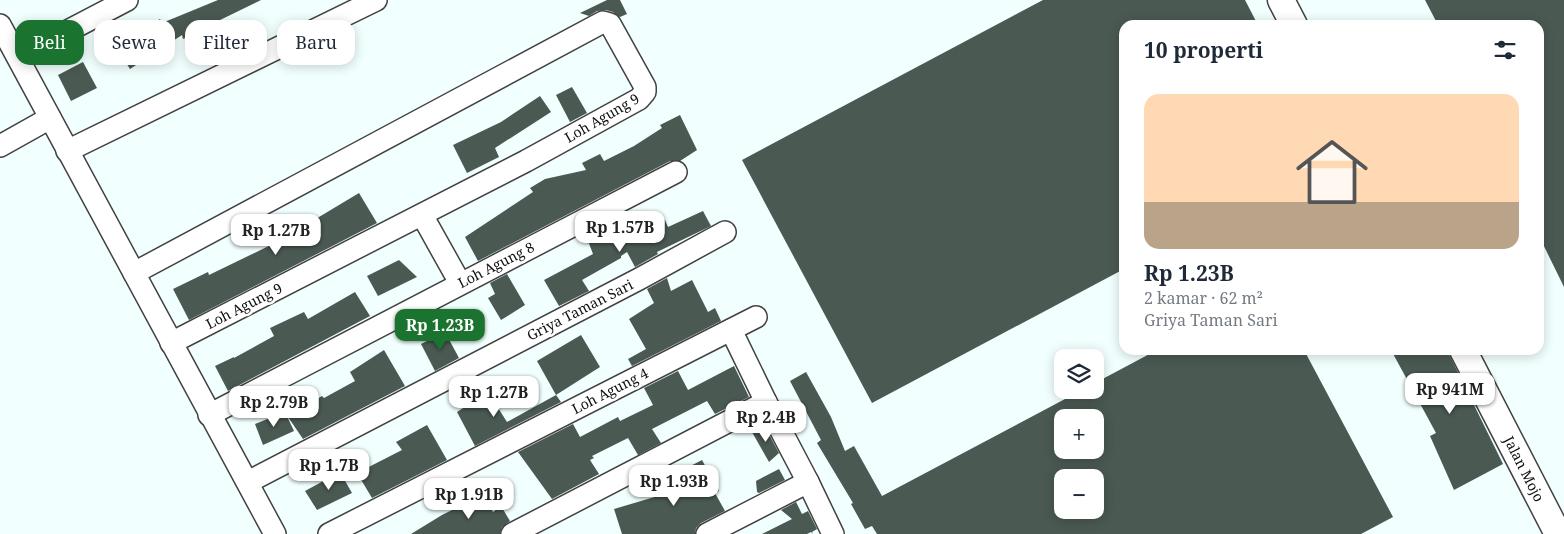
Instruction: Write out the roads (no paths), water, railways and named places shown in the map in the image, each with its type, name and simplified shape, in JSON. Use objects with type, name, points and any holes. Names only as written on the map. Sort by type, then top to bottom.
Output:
[{"type":"street","points":[[84,22],[127,0]]},
{"type":"street","points":[[67,151],[376,0]]},
{"type":"street","points":[[1281,0],[1291,20]]},
{"type":"street","name":"Loh Agung 9","points":[[134,273],[603,22],[610,24],[645,87],[644,95],[639,99],[526,162],[171,343]]},
{"type":"street","points":[[0,25],[15,52]]},
{"type":"street","points":[[22,65],[209,415],[248,482],[275,534]]},
{"type":"street","points":[[0,146],[50,118]]},
{"type":"street","name":"Loh Agung 8","points":[[209,415],[676,172]]},
{"type":"street","points":[[422,215],[460,283]]},
{"type":"street","name":"Griya Taman Sari","points":[[248,482],[639,279],[725,232]]},
{"type":"street","name":"Loh Agung 4","points":[[330,534],[756,316]]},
{"type":"street","points":[[731,330],[808,482],[832,534]]},
{"type":"street","name":"Jalan Mojo","points":[[1466,355],[1558,534]]},
{"type":"street","points":[[512,534],[766,402]]},
{"type":"street","points":[[707,534],[808,482]]}]
